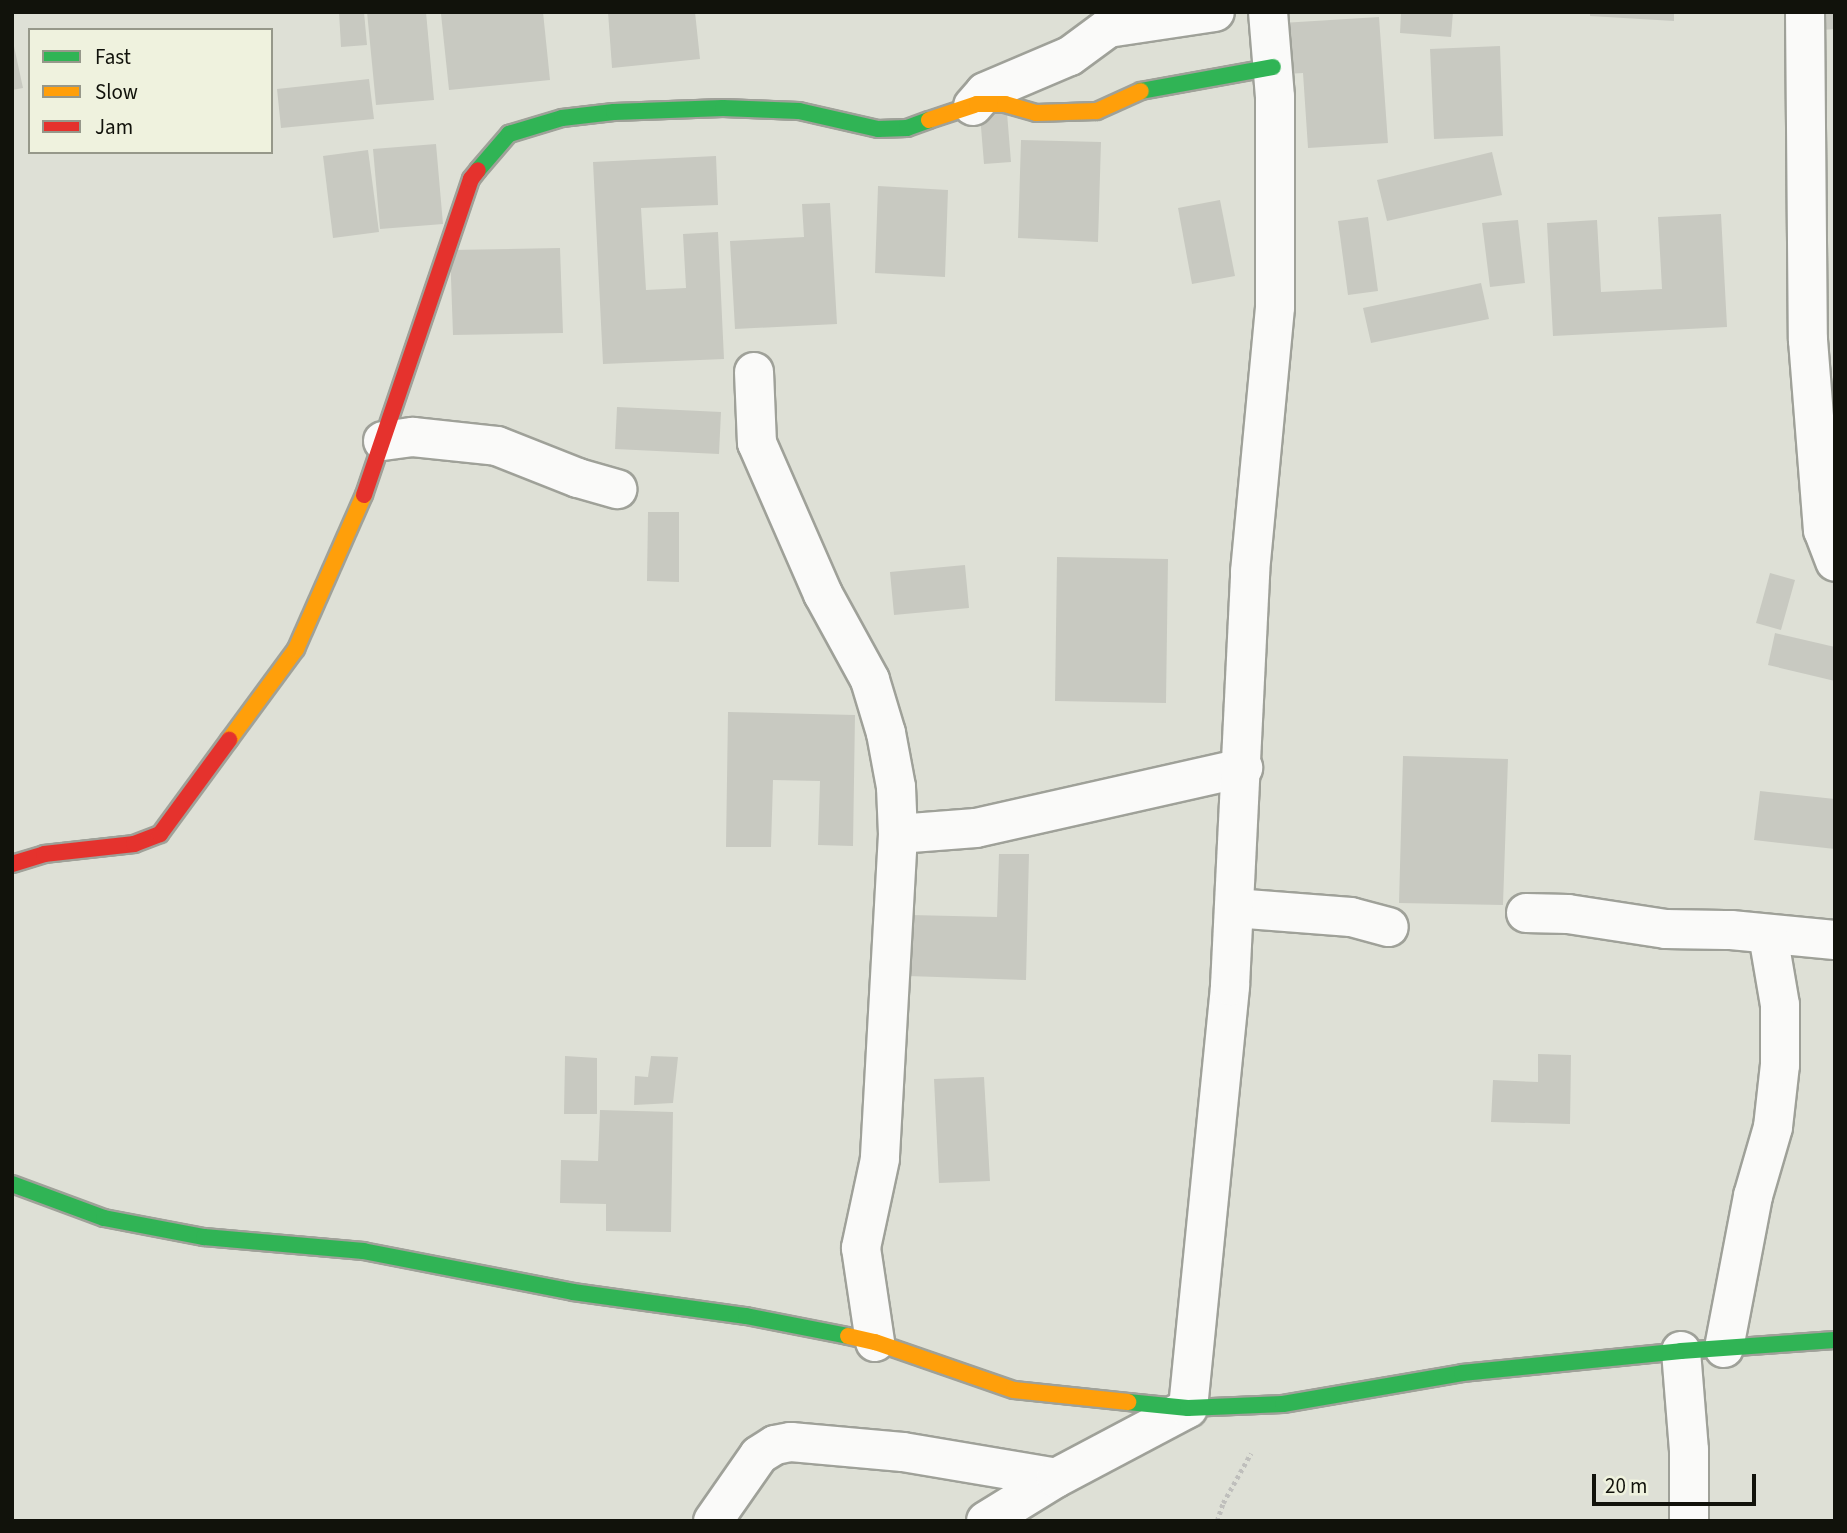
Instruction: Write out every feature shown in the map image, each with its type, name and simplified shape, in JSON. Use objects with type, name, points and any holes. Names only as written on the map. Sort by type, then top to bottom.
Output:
[{"type":"street","points":[[973,106],[985,92],[1070,56],[1108,28],[1215,12]]},
{"type":"street","points":[[1188,1408],[1230,986],[1243,768],[1250,572],[1275,307],[1273,67],[1268,12]]},
{"type":"street","points":[[1805,12],[1808,340],[1823,530],[1835,562]]},
{"type":"street","points":[[12,864],[44,854],[134,844],[160,834],[296,649],[370,481],[471,179],[509,134],[575,117],[723,108],[799,111],[878,129],[907,128],[973,106],[1005,104],[1036,113],[1097,111],[1147,89],[1273,67]]},
{"type":"street","points":[[754,372],[757,443],[823,594],[870,680],[886,733],[896,787],[898,834],[880,1159],[861,1248],[876,1342]]},
{"type":"street","points":[[383,441],[413,436],[498,446],[578,478],[617,489]]},
{"type":"street","points":[[898,834],[976,828],[1243,768]]},
{"type":"street","points":[[1234,908],[1351,917],[1388,927]]},
{"type":"street","points":[[1525,913],[1568,914],[1666,929],[1835,940]]},
{"type":"street","points":[[1724,1348],[1753,1196],[1773,1127],[1780,1065],[1780,1006],[1768,934]]},
{"type":"street","points":[[12,1184],[104,1218],[179,1232],[363,1251],[573,1292],[746,1316],[876,1342],[1014,1390],[1188,1408],[1283,1404],[1462,1373],[1681,1351],[1832,1343]]},
{"type":"street","points":[[1681,1351],[1689,1450],[1689,1521]]},
{"type":"street","points":[[986,1521],[1056,1478],[1188,1408]]},
{"type":"street","points":[[713,1521],[759,1455],[775,1445],[791,1442],[903,1452],[1056,1478]]},
{"type":"path","points":[[1217,1521],[1238,1474],[1283,1404]]},
{"type":"building","points":[[339,12],[364,12],[367,45],[341,47]]},
{"type":"building","points":[[367,12],[426,12],[434,100],[376,105]]},
{"type":"building","points":[[543,12],[550,80],[449,90],[441,14]]},
{"type":"building","points":[[608,12],[695,12],[700,59],[612,68]]},
{"type":"building","points":[[1401,12],[1453,12],[1451,37],[1400,33]]},
{"type":"building","points":[[1590,12],[1674,12],[1674,21],[1590,16]]},
{"type":"building","points":[[1821,12],[1835,12],[1835,29],[1822,30]]},
{"type":"building","points":[[1379,17],[1388,143],[1308,148],[1303,73],[1286,74],[1282,23]]},
{"type":"building","points":[[12,37],[23,88],[12,90]]},
{"type":"building","points":[[1500,46],[1503,136],[1434,139],[1430,49]]},
{"type":"building","points":[[369,79],[374,119],[281,128],[277,89]]},
{"type":"building","points":[[1007,113],[1011,162],[984,164],[980,115]]},
{"type":"building","points":[[1021,140],[1101,142],[1098,242],[1018,238]]},
{"type":"building","points":[[436,144],[443,224],[380,229],[373,149]]},
{"type":"building","points":[[368,150],[379,232],[333,238],[323,156]]},
{"type":"building","points":[[1492,152],[1502,195],[1387,221],[1377,180]]},
{"type":"building","points":[[716,156],[718,205],[641,208],[646,290],[686,288],[683,234],[718,232],[724,359],[603,364],[593,162]]},
{"type":"building","points":[[878,186],[948,190],[945,277],[875,273]]},
{"type":"building","points":[[1220,200],[1235,276],[1192,284],[1178,208]]},
{"type":"building","points":[[830,203],[837,324],[735,329],[730,241],[804,237],[802,204]]},
{"type":"building","points":[[1721,214],[1727,327],[1553,336],[1547,223],[1597,220],[1601,292],[1662,289],[1658,217]]},
{"type":"building","points":[[1368,217],[1378,291],[1348,295],[1338,221]]},
{"type":"building","points":[[1518,220],[1525,283],[1490,287],[1482,223]]},
{"type":"building","points":[[560,248],[563,333],[453,335],[450,250]]},
{"type":"building","points":[[1481,283],[1489,319],[1371,343],[1363,308]]},
{"type":"building","points":[[617,407],[721,412],[719,454],[615,449]]},
{"type":"building","points":[[648,512],[679,512],[679,582],[647,581]]},
{"type":"building","points":[[1057,557],[1168,559],[1166,703],[1055,701]]},
{"type":"building","points":[[965,565],[969,608],[894,615],[890,572]]},
{"type":"building","points":[[1770,573],[1795,580],[1781,630],[1756,623]]},
{"type":"building","points":[[1775,633],[1835,647],[1835,681],[1768,665]]},
{"type":"building","points":[[728,712],[855,715],[853,846],[818,845],[820,781],[773,780],[771,847],[726,847]]},
{"type":"building","points":[[1403,756],[1508,759],[1503,905],[1399,903]]},
{"type":"building","points":[[1760,791],[1835,799],[1835,849],[1754,840]]},
{"type":"building","points":[[999,854],[1029,854],[1026,980],[908,976],[910,915],[997,917]]},
{"type":"building","points":[[1538,1054],[1571,1055],[1570,1124],[1491,1122],[1493,1080],[1538,1082]]},
{"type":"building","points":[[565,1056],[597,1058],[597,1114],[564,1114]]},
{"type":"building","points":[[651,1056],[678,1057],[673,1103],[634,1105],[635,1076],[648,1077]]},
{"type":"building","points":[[984,1077],[990,1181],[939,1183],[934,1079]]},
{"type":"building","points":[[600,1110],[673,1112],[671,1232],[606,1231],[606,1204],[560,1203],[561,1160],[598,1161]]},
{"type":"traffic: fast","points":[[1141,91],[1273,67]]},
{"type":"traffic: fast","points":[[478,170],[509,134],[562,118],[614,112],[723,108],[799,111],[878,129],[907,128],[929,120]]},
{"type":"traffic: fast","points":[[12,1184],[104,1218],[204,1237],[363,1251],[573,1292],[746,1316],[848,1336]]},
{"type":"traffic: fast","points":[[1128,1402],[1188,1408],[1283,1404],[1462,1373],[1681,1351],[1835,1340]]},
{"type":"traffic: slow","points":[[929,120],[977,104],[1005,104],[1036,113],[1097,111],[1141,91]]},
{"type":"traffic: slow","points":[[229,740],[296,649],[364,495]]},
{"type":"traffic: slow","points":[[848,1336],[875,1342],[1014,1390],[1128,1402]]},
{"type":"traffic: jam","points":[[364,495],[471,179],[478,170]]},
{"type":"traffic: jam","points":[[12,864],[44,854],[134,844],[160,834],[229,740]]}]
